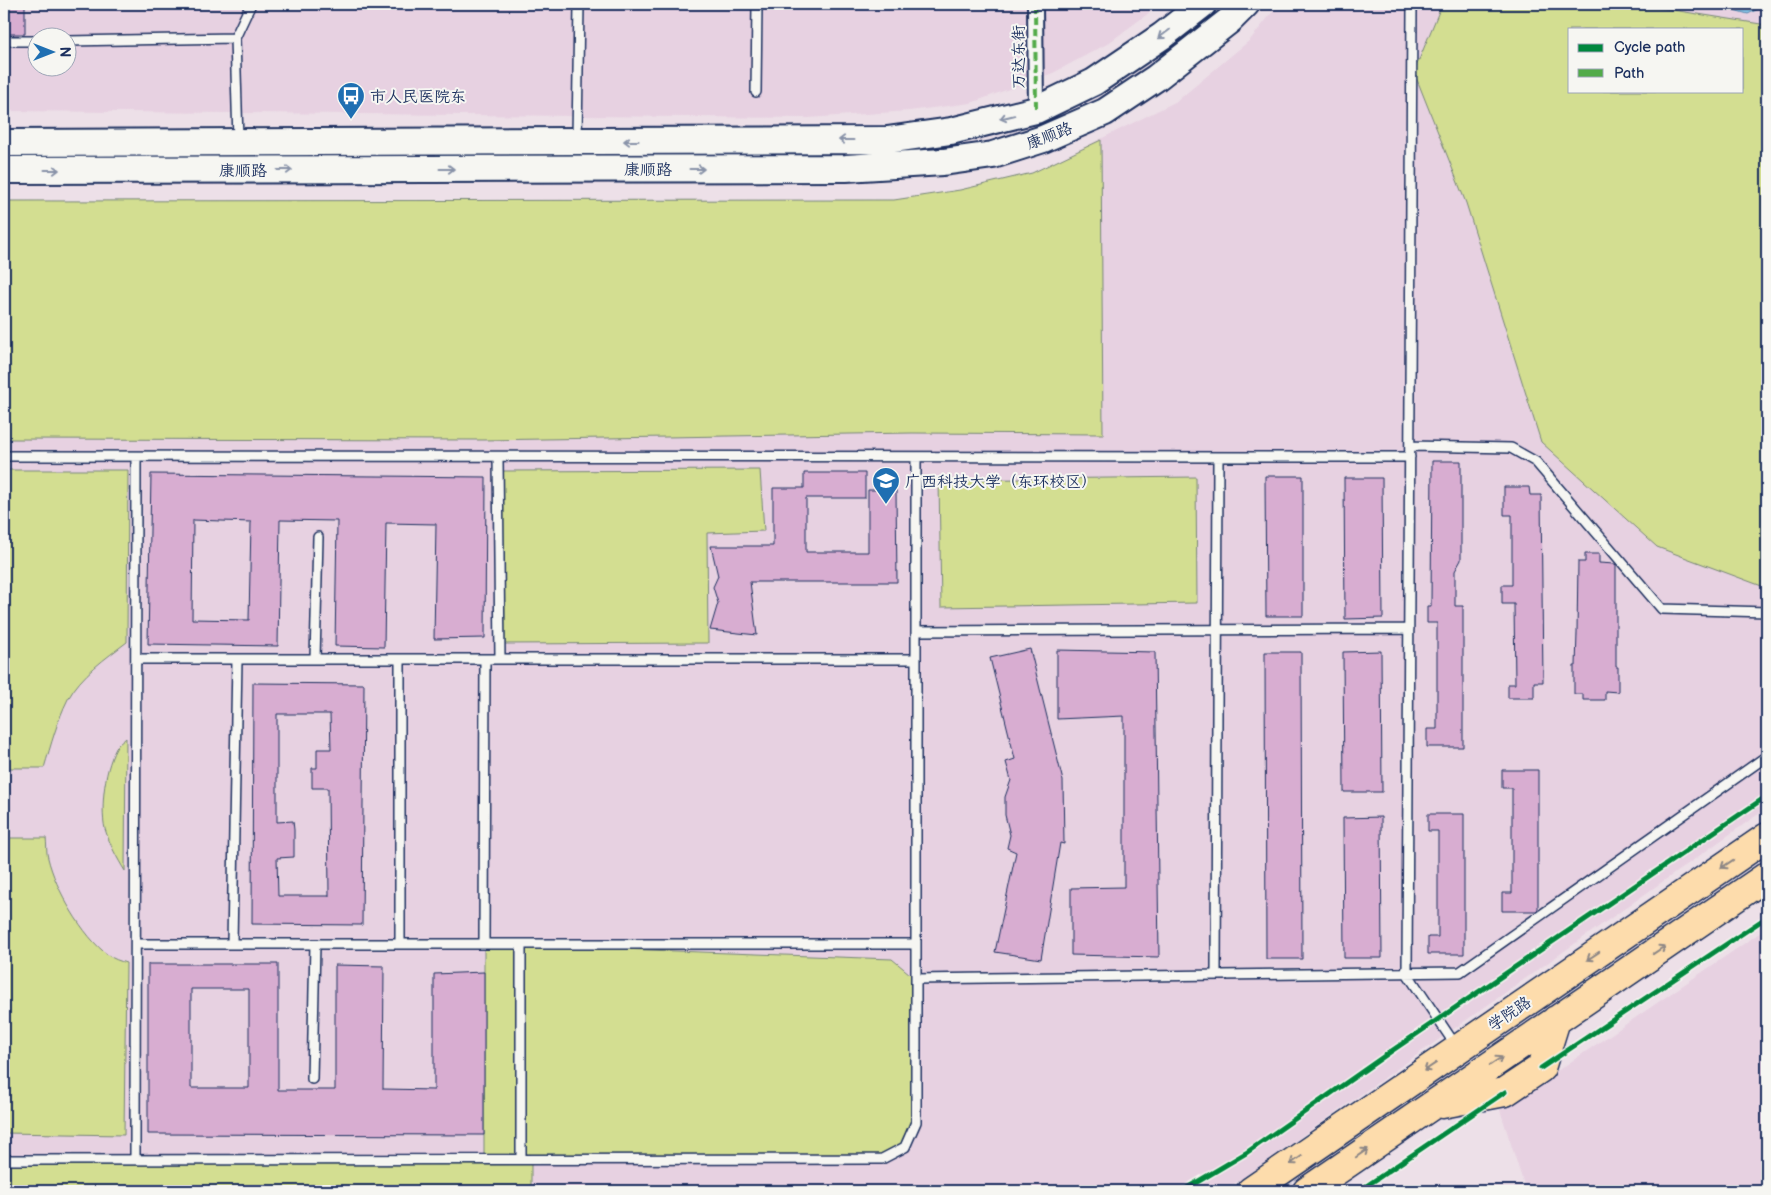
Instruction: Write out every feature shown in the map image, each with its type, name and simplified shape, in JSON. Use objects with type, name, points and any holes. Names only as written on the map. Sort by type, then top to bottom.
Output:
[{"type":"main road","name":"康顺路","points":[[4,143],[887,140],[951,131],[1036,110],[1094,82],[1162,36],[1203,4]]},
{"type":"main road","name":"康顺路","points":[[4,170],[837,168],[943,162],[993,155],[1043,139],[1105,112],[1156,78],[1230,20],[1246,4]]},
{"type":"main road","name":"学院路","points":[[1251,1191],[1767,837]]},
{"type":"main road","name":"学院路","points":[[1307,1191],[1767,876]]},
{"type":"street","name":"万达东街","points":[[1035,4],[1036,110]]},
{"type":"lane","points":[[238,142],[235,38],[251,4]]},
{"type":"lane","points":[[577,141],[579,4]]},
{"type":"lane","points":[[756,92],[757,4]]},
{"type":"lane","points":[[1412,4],[1408,973],[1458,1048]]},
{"type":"lane","points":[[78,40],[235,38]]},
{"type":"lane","points":[[4,41],[28,41]]},
{"type":"lane","points":[[1410,446],[1511,448],[1536,462],[1662,609],[1767,612]]},
{"type":"lane","points":[[4,456],[498,458],[1410,457]]},
{"type":"lane","points":[[135,1160],[136,457]]},
{"type":"lane","points":[[4,1160],[882,1159],[905,1146],[916,1122],[916,457]]},
{"type":"lane","points":[[1216,974],[1218,457]]},
{"type":"lane","points":[[498,458],[500,659]]},
{"type":"lane","points":[[315,660],[318,537]]},
{"type":"lane","points":[[916,631],[1409,628]]},
{"type":"lane","points":[[484,944],[485,659]]},
{"type":"lane","points":[[136,660],[916,659]]},
{"type":"lane","points":[[232,944],[237,660]]},
{"type":"lane","points":[[400,660],[400,944]]},
{"type":"lane","points":[[916,979],[1460,972],[1767,756]]},
{"type":"lane","points":[[136,944],[916,944]]},
{"type":"lane","points":[[312,1079],[315,944]]},
{"type":"lane","points":[[521,944],[521,1159]]},
{"type":"shaded area","points":[[4,4],[1161,4],[1107,44],[1053,73],[971,103],[909,111],[808,118],[4,111]]},
{"type":"shaded area","name":"广西科技大学（东环校区）","points":[[1279,4],[1767,4],[1767,808],[1224,1191],[4,1191],[4,201],[894,200],[960,190],[1032,173],[1177,101],[1250,40]]},
{"type":"shaded area","points":[[1767,928],[1767,1191],[1526,1191],[1500,1110]]},
{"type":"green space","points":[[1442,4],[1635,4],[1767,25],[1767,588],[1657,547],[1541,442],[1466,203],[1414,72]]},
{"type":"green space","points":[[1101,140],[1103,434],[912,433],[483,440],[4,439],[4,201],[894,200],[960,190],[1032,173]]},
{"type":"green space","points":[[4,470],[128,470],[127,642],[94,668],[73,690],[54,733],[44,768],[4,768]]},
{"type":"green space","points":[[760,470],[764,531],[707,533],[708,643],[502,644],[501,471]]},
{"type":"green space","points":[[1196,477],[1197,603],[941,607],[939,480]]},
{"type":"green space","points":[[126,738],[125,871],[105,829],[103,798],[110,763],[118,745]]},
{"type":"green space","points":[[4,838],[46,838],[47,856],[63,897],[71,911],[99,947],[112,958],[126,963],[124,1135],[4,1133]]},
{"type":"green space","points":[[484,944],[892,959],[916,979],[916,1122],[905,1147],[882,1159],[531,1160],[531,1191],[4,1191],[4,1160],[484,1159]]},
{"type":"water","points":[[1712,4],[1764,4],[1748,14]]},
{"type":"building","points":[[4,4],[25,4],[25,34],[4,34]]},
{"type":"building","points":[[1432,461],[1461,461],[1461,560],[1455,571],[1455,606],[1463,606],[1463,747],[1427,747],[1427,729],[1437,729],[1437,623],[1427,623],[1427,606],[1431,606]]},
{"type":"building","points":[[804,473],[865,473],[865,498],[806,498],[806,552],[868,552],[868,490],[896,490],[897,582],[750,582],[757,635],[710,630],[718,603],[713,587],[718,576],[711,546],[773,546],[773,488],[804,488]]},
{"type":"building","points":[[151,474],[486,477],[485,638],[434,639],[436,524],[386,523],[384,647],[335,646],[337,521],[280,520],[278,646],[148,644]],"holes":[[[193,520],[251,522],[249,620],[192,619]]]},
{"type":"building","points":[[1265,476],[1303,476],[1303,616],[1266,616]]},
{"type":"building","points":[[1344,478],[1382,478],[1383,618],[1345,619]]},
{"type":"building","points":[[1504,487],[1529,487],[1530,495],[1541,495],[1543,682],[1534,682],[1534,698],[1508,698],[1508,684],[1515,684],[1514,604],[1502,604],[1502,585],[1512,585],[1512,515],[1504,515]]},
{"type":"building","points":[[1585,554],[1599,554],[1599,563],[1616,565],[1616,667],[1618,667],[1618,692],[1605,691],[1605,700],[1583,700],[1583,694],[1574,694],[1578,562],[1585,562]]},
{"type":"building","points":[[1030,649],[1063,781],[1064,844],[1060,843],[1041,959],[995,952],[1016,852],[1007,848],[1010,835],[1005,815],[1005,797],[1011,780],[1006,762],[1015,759],[990,658]]},
{"type":"building","points":[[1057,650],[1155,652],[1159,957],[1071,955],[1071,888],[1124,887],[1124,716],[1057,719]]},
{"type":"building","points":[[1381,651],[1382,792],[1344,792],[1343,652]]},
{"type":"building","points":[[1265,652],[1301,652],[1302,959],[1266,959]]},
{"type":"building","points":[[253,683],[364,684],[362,925],[252,924]],"holes":[[[277,714],[330,714],[331,749],[317,749],[317,768],[312,768],[312,788],[328,788],[329,896],[278,896],[277,858],[294,857],[294,830],[293,821],[277,822]]]},
{"type":"building","points":[[1502,770],[1538,770],[1538,909],[1536,911],[1502,911],[1502,893],[1512,893],[1512,788],[1502,788]]},
{"type":"building","points":[[1428,814],[1464,814],[1464,954],[1428,954],[1428,937],[1438,937],[1438,831],[1428,831]]},
{"type":"building","points":[[1381,817],[1382,958],[1344,958],[1343,818]]},
{"type":"building","points":[[148,964],[278,964],[278,1090],[335,1090],[335,965],[384,966],[383,1089],[434,1090],[434,974],[484,972],[484,1135],[148,1134]],"holes":[[[191,989],[249,989],[249,1088],[191,1088]]]},
{"type":"marked path","points":[[1035,4],[1036,110]]},
{"type":"cycle path","points":[[1182,1191],[1246,1153],[1393,1050],[1767,796]]},
{"type":"cycle path","points":[[1541,1068],[1767,917]]},
{"type":"cycle path","points":[[1359,1191],[1505,1092]]},
{"type":"place","name":"市人民医院东","points":[[351,120]]},
{"type":"place","name":"广西科技大学（东环校区）","points":[[886,505]]}]
